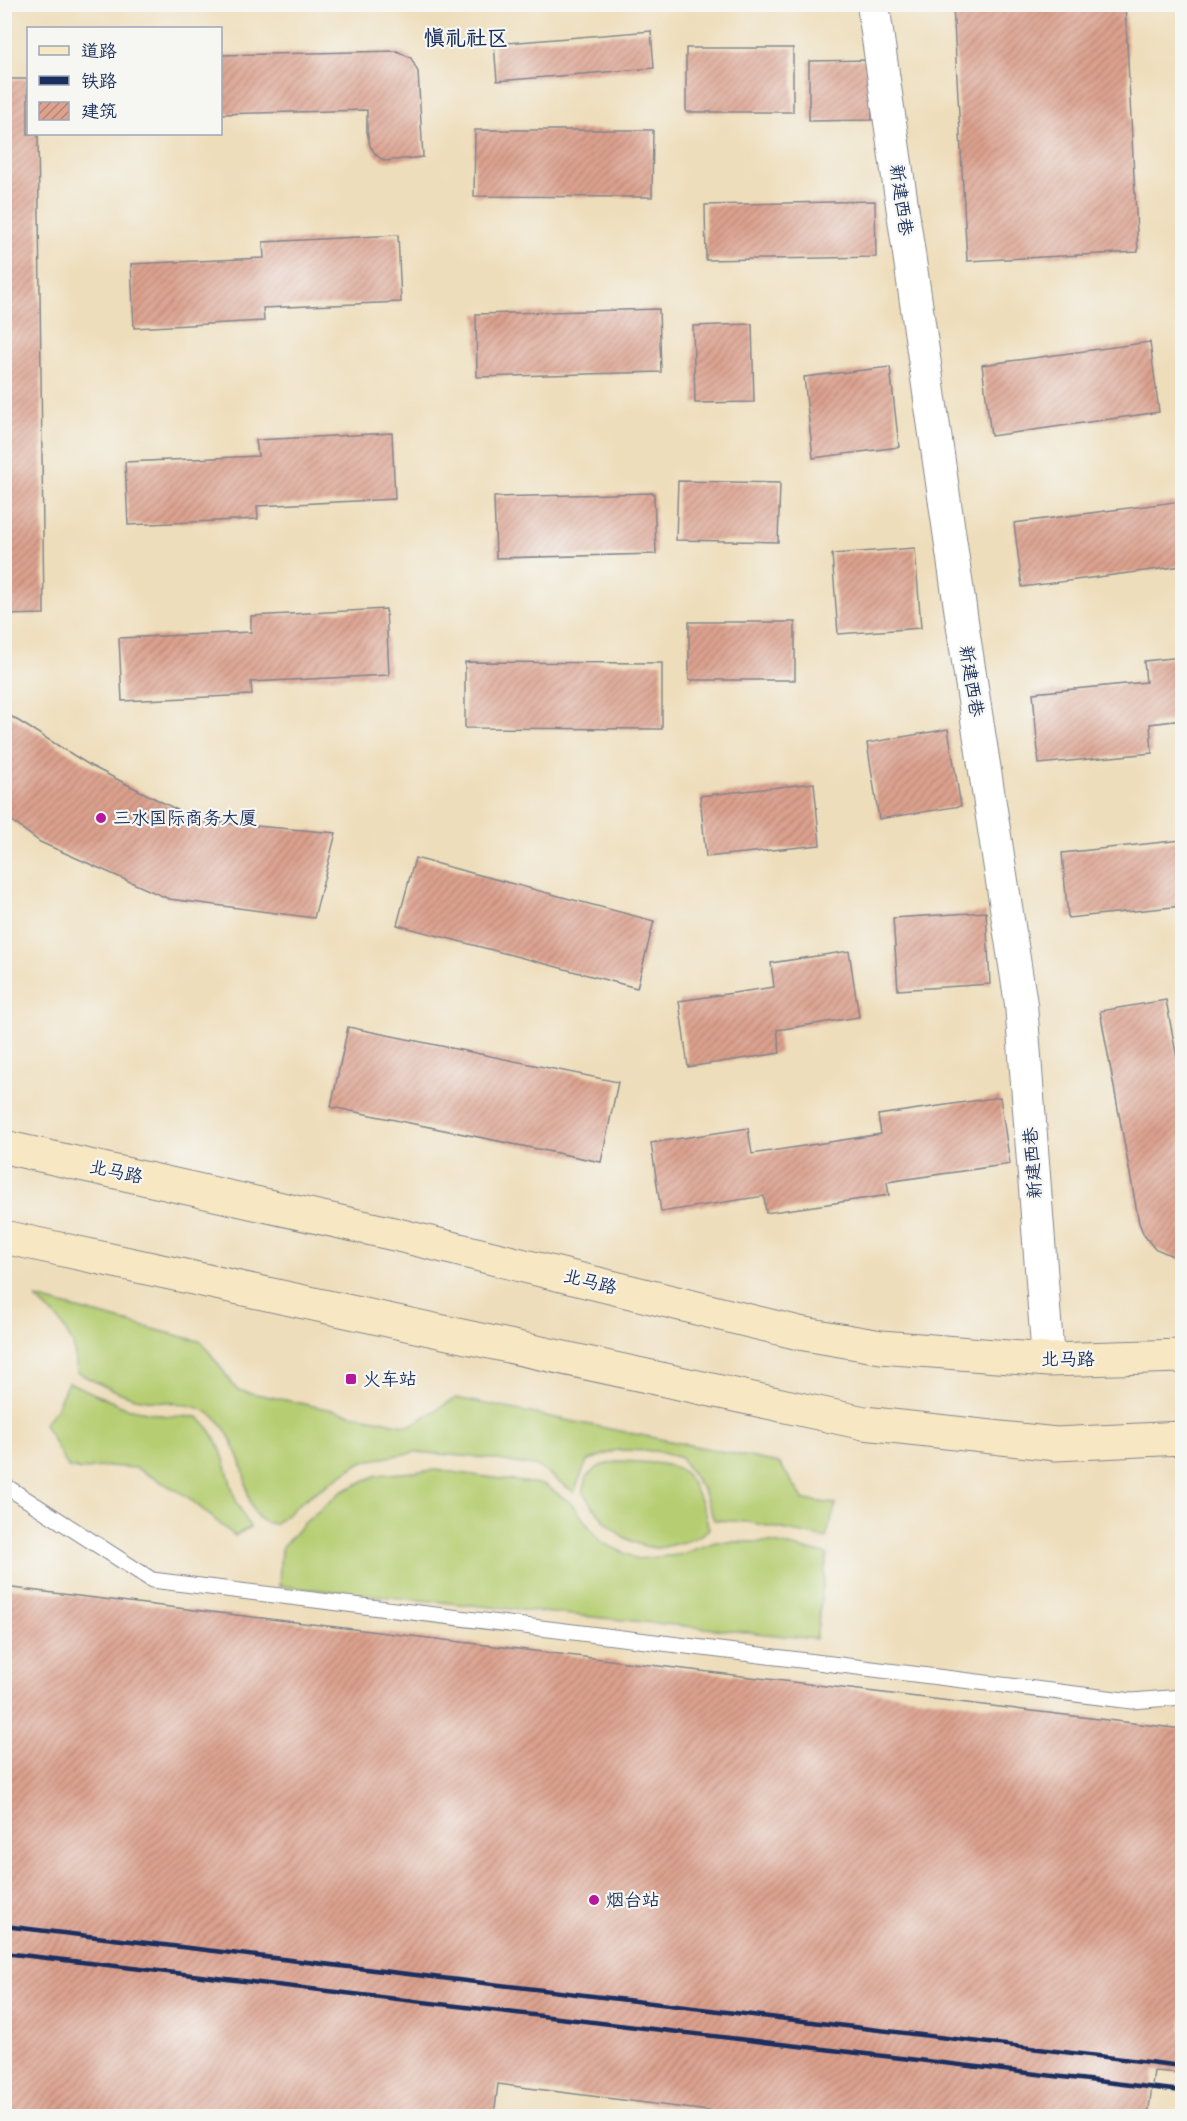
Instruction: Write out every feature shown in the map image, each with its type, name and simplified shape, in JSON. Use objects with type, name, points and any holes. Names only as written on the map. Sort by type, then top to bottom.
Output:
[{"type":"main road","name":"北马路","points":[[4,1147],[394,1234],[799,1333],[881,1347],[1048,1360],[1182,1356]]},
{"type":"main road","points":[[4,1237],[864,1423],[1056,1444],[1182,1438]]},
{"type":"street","name":"新建西巷","points":[[873,4],[963,630],[1021,1004],[1048,1360]]},
{"type":"lane","points":[[4,1485],[152,1580],[1132,1701],[1182,1697]]},
{"type":"green space","points":[[36,1298],[202,1342],[237,1390],[409,1426],[456,1398],[779,1463],[804,1500],[836,1504],[826,1538],[748,1522],[714,1520],[703,1490],[681,1458],[655,1451],[617,1450],[587,1461],[574,1492],[538,1467],[487,1458],[415,1452],[361,1462],[305,1499],[275,1524],[265,1522],[257,1516],[253,1509],[242,1464],[228,1433],[219,1421],[210,1414],[189,1405],[125,1395],[77,1372],[73,1344],[59,1320]]},
{"type":"green space","points":[[68,1382],[126,1408],[167,1416],[198,1417],[207,1426],[218,1445],[235,1498],[250,1527],[235,1536],[185,1495],[136,1468],[108,1466],[79,1470],[68,1467],[44,1424],[56,1409]]},
{"type":"green space","points":[[620,1461],[660,1464],[681,1470],[695,1489],[709,1529],[689,1541],[657,1548],[633,1542],[623,1536],[605,1521],[583,1493],[587,1476],[600,1466]]},
{"type":"green space","points":[[437,1470],[545,1485],[571,1503],[601,1542],[637,1559],[679,1555],[715,1542],[769,1542],[827,1554],[816,1639],[279,1586],[281,1549],[302,1525],[341,1492],[377,1475]]},
{"type":"building","points":[[953,5],[1125,5],[1138,252],[967,261]]},
{"type":"building","points":[[651,31],[654,68],[497,81],[494,44]]},
{"type":"building","points":[[686,48],[793,48],[793,112],[686,112]]},
{"type":"building","points":[[397,51],[411,58],[418,72],[423,157],[385,161],[377,156],[370,146],[367,110],[222,114],[222,55]]},
{"type":"building","points":[[871,60],[872,120],[809,121],[809,61]]},
{"type":"building","points":[[4,79],[27,79],[27,135],[38,135],[44,614],[4,615]]},
{"type":"building","points":[[475,130],[653,130],[652,197],[474,196]]},
{"type":"building","points":[[875,201],[876,257],[706,260],[705,205]]},
{"type":"building","points":[[398,235],[401,302],[263,308],[264,321],[134,328],[131,264],[264,258],[263,242]]},
{"type":"building","points":[[659,309],[661,372],[477,377],[476,314]]},
{"type":"building","points":[[752,324],[754,402],[695,403],[693,326]]},
{"type":"building","points":[[1150,342],[1159,412],[991,436],[982,365]]},
{"type":"building","points":[[890,367],[899,447],[813,458],[804,377]]},
{"type":"building","points":[[392,433],[395,499],[257,506],[258,519],[128,525],[125,462],[258,456],[256,440]]},
{"type":"building","points":[[678,481],[780,483],[778,542],[676,540]]},
{"type":"building","points":[[654,493],[656,554],[496,558],[494,497]]},
{"type":"building","points":[[1182,501],[1182,566],[1022,587],[1014,523]]},
{"type":"building","points":[[915,548],[921,628],[838,634],[832,554]]},
{"type":"building","points":[[386,609],[389,675],[251,682],[252,695],[122,701],[119,638],[251,632],[251,616]]},
{"type":"building","points":[[689,622],[795,622],[795,680],[689,680]]},
{"type":"building","points":[[1182,657],[1182,720],[1150,724],[1152,753],[1039,764],[1033,693],[1146,682],[1144,661]]},
{"type":"building","points":[[465,662],[662,663],[662,729],[465,728]]},
{"type":"building","name":"三水国际商务大厦","points":[[4,712],[91,766],[199,821],[336,833],[314,918],[169,899],[40,842],[4,815]]},
{"type":"building","points":[[948,729],[961,806],[879,819],[867,743]]},
{"type":"building","points":[[814,783],[820,845],[706,857],[700,796]]},
{"type":"building","points":[[1182,840],[1182,906],[1068,918],[1062,853]]},
{"type":"building","points":[[415,858],[654,921],[637,988],[397,925]]},
{"type":"building","points":[[986,912],[990,984],[898,990],[893,918]]},
{"type":"building","points":[[849,951],[859,1017],[777,1030],[780,1053],[688,1067],[679,1001],[774,987],[771,963]]},
{"type":"building","points":[[1166,1000],[1182,1085],[1182,1260],[1154,1248],[1144,1235],[1139,1223],[1100,1011]]},
{"type":"building","points":[[348,1027],[618,1082],[601,1162],[331,1107]]},
{"type":"building","points":[[1000,1097],[1010,1164],[887,1182],[889,1195],[766,1213],[764,1196],[661,1212],[651,1143],[748,1128],[752,1154],[881,1134],[878,1115]]},
{"type":"building","name":"烟台站","points":[[4,1587],[1182,1729],[1182,2073],[1154,2071],[1148,2116],[748,2116],[498,2084],[494,2116],[4,2116]]},
{"type":"railway","points":[[4,1926],[1182,2066]]},
{"type":"railway","points":[[4,1953],[1182,2091]]},
{"type":"place","name":"三水国际商务大厦","points":[[101,818]]},
{"type":"place","name":"火车站","points":[[351,1379]]},
{"type":"place","name":"烟台站","points":[[594,1900]]},
{"type":"district","name":"慎礼社区","points":[[466,38]]}]
